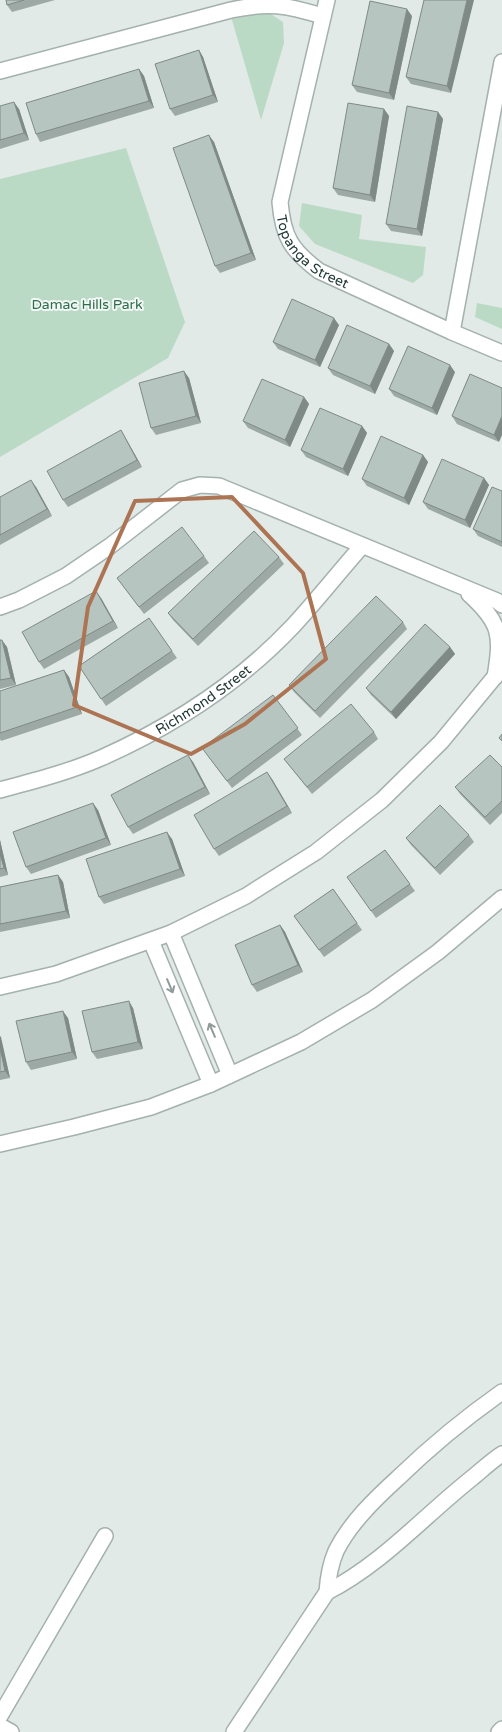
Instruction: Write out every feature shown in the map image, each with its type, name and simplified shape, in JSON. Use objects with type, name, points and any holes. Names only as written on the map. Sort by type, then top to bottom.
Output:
[{"type":"street","name":"Topanga Street","points":[[326,0],[280,202],[282,222],[290,242],[302,258],[319,271],[502,353]]},
{"type":"street","points":[[0,71],[256,5],[282,6],[322,16]]},
{"type":"street","points":[[452,332],[502,62]]},
{"type":"street","points":[[0,607],[19,600],[66,576],[110,546],[182,490],[200,485],[219,486],[497,601],[502,605]]},
{"type":"street","name":"Richmond Street","points":[[0,790],[44,778],[99,758],[153,733],[203,703],[250,666],[293,626],[362,546]]},
{"type":"street","points":[[0,987],[56,974],[171,933],[246,896],[316,852],[374,806],[442,742],[498,673],[499,649],[497,629],[491,617],[482,606],[461,587]]},
{"type":"street","points":[[0,1144],[151,1107],[211,1084],[301,1042],[372,1000],[438,952],[502,898]]},
{"type":"street","points":[[171,933],[230,1075]]},
{"type":"street","points":[[151,941],[211,1084]]},
{"type":"street","points":[[234,1732],[327,1592],[329,1572],[337,1550],[354,1524],[382,1493],[415,1462],[502,1392]]},
{"type":"street","points":[[327,1592],[348,1582],[370,1566],[442,1502],[502,1454]]},
{"type":"street","points":[[0,1716],[105,1536]]},
{"type":"street","points":[[0,1726],[11,1732]]},
{"type":"street","points":[[499,1732],[502,1729]]},
{"type":"highlighted area","points":[[232,497],[303,573],[326,659],[245,724],[191,754],[74,705],[88,607],[135,501]]},
{"type":"green space","points":[[263,9],[283,22],[284,43],[261,120],[230,13]]},
{"type":"green space","name":"Damac Hills Park","points":[[126,148],[185,322],[168,358],[0,457],[0,179]]},
{"type":"green space","points":[[302,203],[362,215],[359,239],[426,247],[423,275],[413,283],[315,244],[299,226]]},
{"type":"green space","points":[[477,303],[502,308],[502,329],[475,317]]},
{"type":"building","points":[[6,0],[24,0],[7,5]]},
{"type":"building","points":[[424,0],[467,0],[447,86],[406,77]]},
{"type":"building","points":[[370,1],[407,9],[389,93],[352,85]]},
{"type":"building","points":[[199,50],[213,95],[170,109],[155,64]]},
{"type":"building","points":[[139,69],[149,101],[36,134],[26,103]]},
{"type":"building","points":[[14,102],[24,133],[0,140],[0,106]]},
{"type":"building","points":[[348,103],[384,109],[370,195],[333,188]]},
{"type":"building","points":[[407,106],[438,112],[417,229],[386,224]]},
{"type":"building","points":[[209,135],[251,253],[215,266],[173,148]]},
{"type":"building","points":[[292,299],[334,318],[315,360],[273,342]]},
{"type":"building","points":[[347,325],[389,344],[370,386],[328,368]]},
{"type":"building","points":[[408,346],[450,365],[432,408],[389,389]]},
{"type":"building","points":[[184,371],[196,416],[151,428],[139,383]]},
{"type":"building","points":[[470,374],[502,388],[502,416],[494,435],[452,416]]},
{"type":"building","points":[[262,379],[304,397],[285,440],[243,421]]},
{"type":"building","points":[[320,408],[362,426],[343,469],[301,450]]},
{"type":"building","points":[[121,430],[137,460],[63,500],[47,471]]},
{"type":"building","points":[[381,436],[423,455],[404,498],[362,479]]},
{"type":"building","points":[[442,459],[484,478],[465,520],[423,502]]},
{"type":"building","points":[[31,480],[47,509],[0,535],[0,497]]},
{"type":"building","points":[[492,487],[502,491],[502,542],[473,529]]},
{"type":"building","points":[[182,527],[204,556],[139,607],[117,578]]},
{"type":"building","points":[[254,531],[279,557],[193,639],[168,613]]},
{"type":"building","points":[[96,591],[113,621],[39,662],[22,632]]},
{"type":"building","points":[[376,596],[403,622],[315,711],[289,685]]},
{"type":"building","points":[[149,618],[172,651],[101,699],[79,666]]},
{"type":"building","points":[[425,624],[450,647],[391,712],[366,688]]},
{"type":"building","points":[[0,640],[2,640],[11,678],[0,680]]},
{"type":"building","points":[[64,670],[77,707],[0,733],[0,691]]},
{"type":"building","points":[[273,695],[298,728],[227,781],[202,748]]},
{"type":"building","points":[[351,704],[374,732],[307,787],[284,759]]},
{"type":"building","points":[[188,755],[205,787],[128,827],[111,795]]},
{"type":"building","points":[[490,755],[502,767],[502,801],[485,817],[455,787]]},
{"type":"building","points":[[267,772],[287,806],[214,849],[194,815]]},
{"type":"building","points":[[93,803],[106,838],[26,867],[13,832]]},
{"type":"building","points":[[440,805],[469,835],[435,868],[406,838]]},
{"type":"building","points":[[167,832],[180,869],[99,897],[86,859]]},
{"type":"building","points":[[385,850],[410,884],[371,911],[347,877]]},
{"type":"building","points":[[0,854],[4,868],[0,869]]},
{"type":"building","points":[[58,875],[66,911],[0,924],[0,887]]},
{"type":"building","points":[[333,889],[357,923],[319,950],[294,916]]},
{"type":"building","points":[[280,925],[298,965],[252,985],[235,945]]},
{"type":"building","points":[[129,1001],[138,1042],[92,1052],[82,1011]]},
{"type":"building","points":[[63,1011],[72,1052],[26,1062],[16,1021]]},
{"type":"building","points":[[0,1048],[5,1071],[0,1072]]}]
